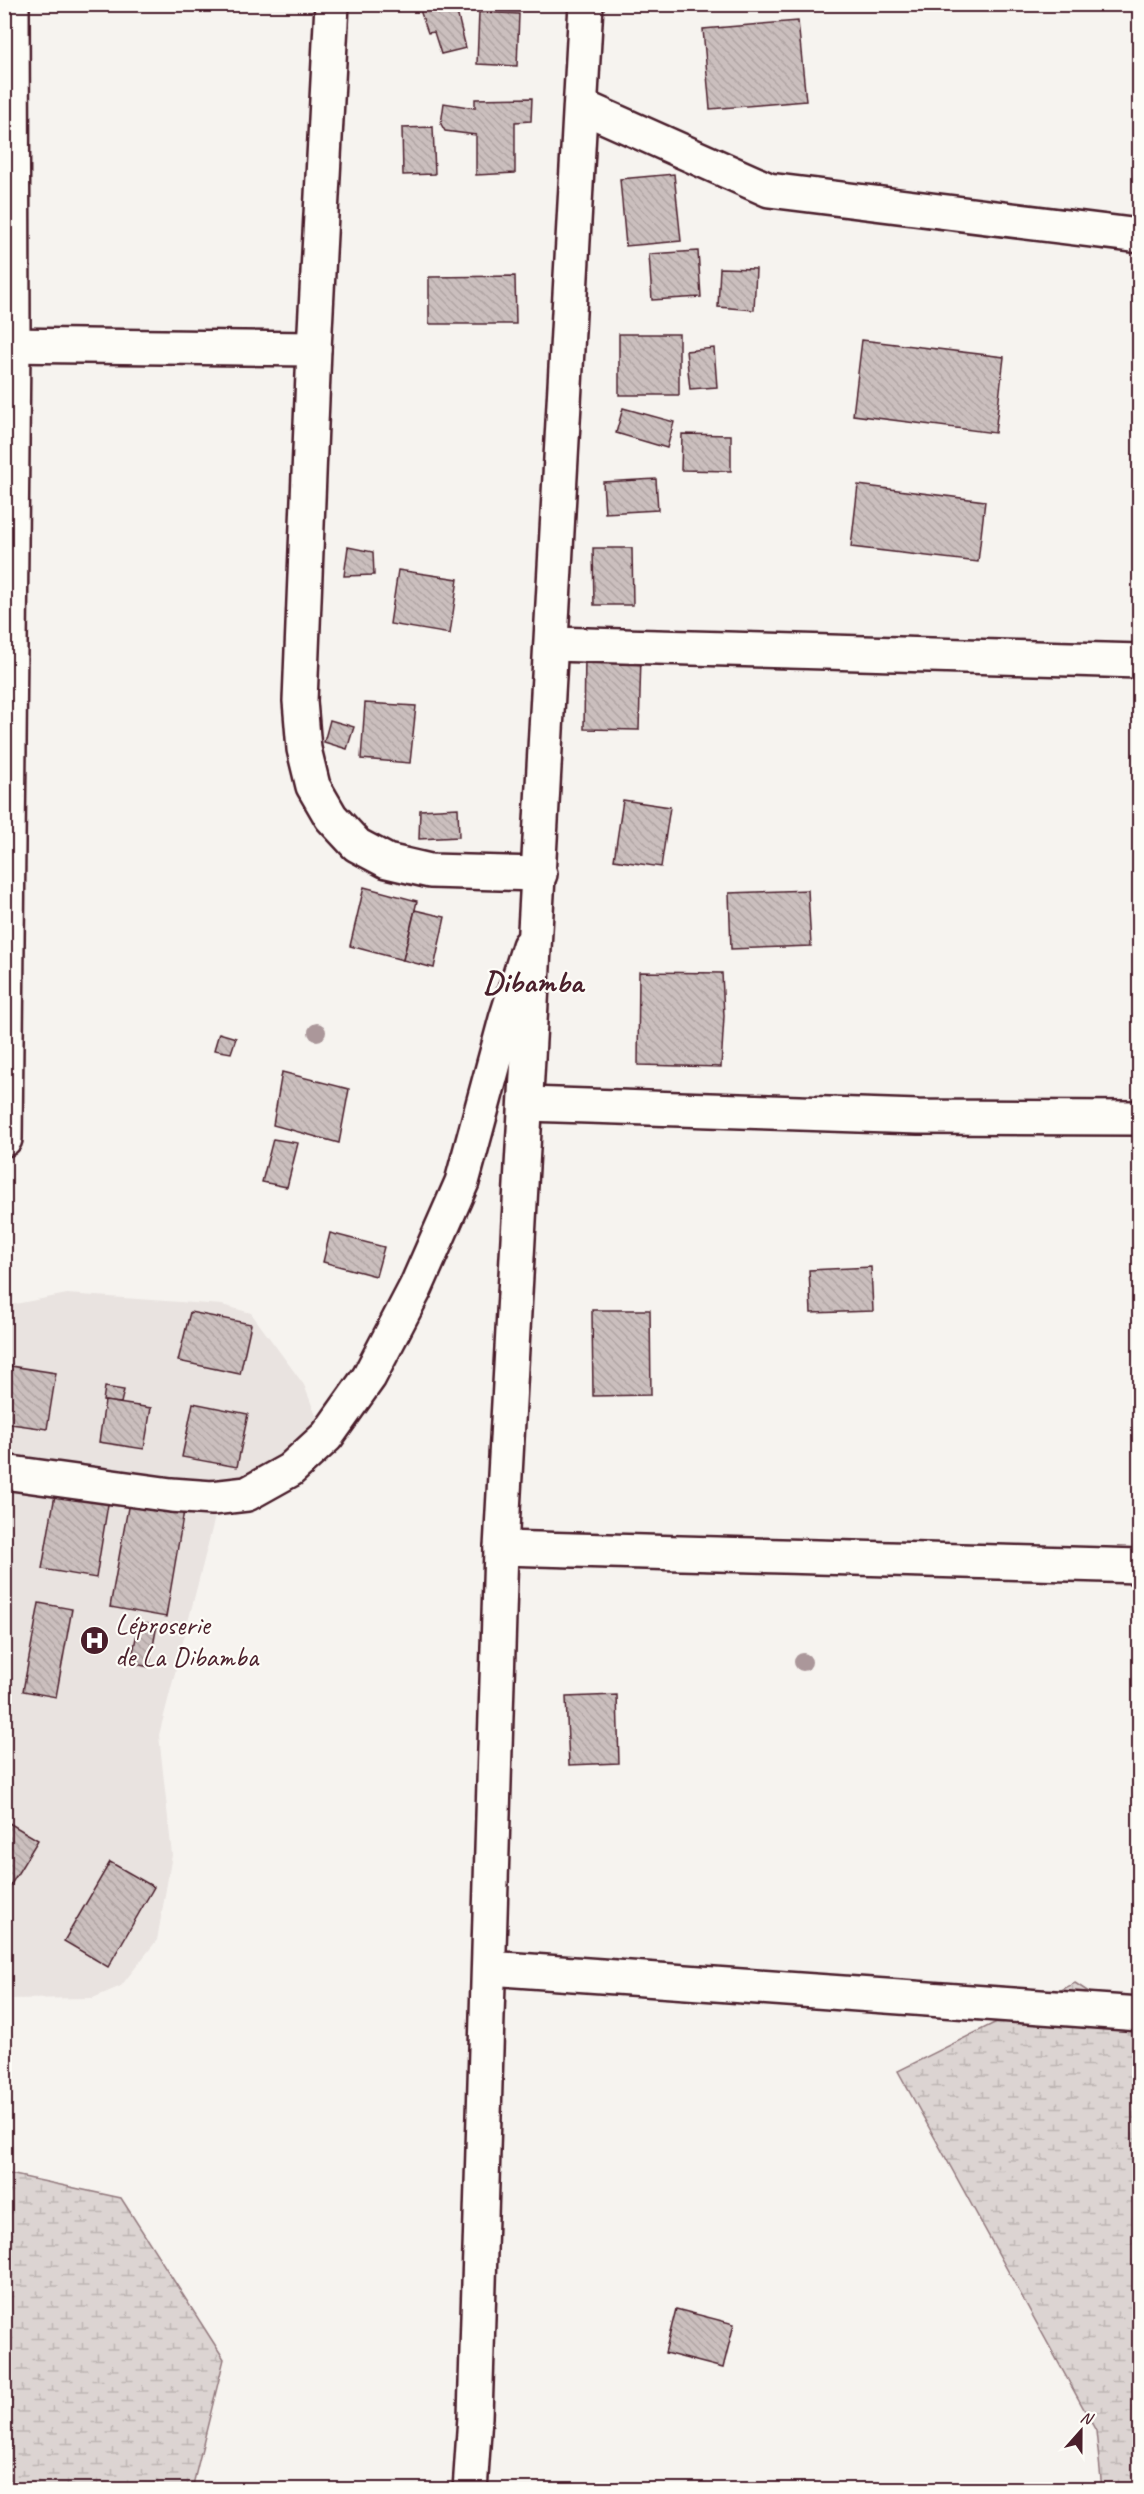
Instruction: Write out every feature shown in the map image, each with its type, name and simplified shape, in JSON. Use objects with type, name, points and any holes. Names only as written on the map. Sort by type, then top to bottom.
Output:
[{"type":"street","points":[[5,1139],[12,4]]},
{"type":"street","points":[[332,4],[314,349],[300,700],[304,748],[313,786],[331,817],[357,844],[387,861],[429,871],[540,874]]},
{"type":"street","points":[[470,2490],[475,2417],[501,1548],[540,874],[586,4]]},
{"type":"street","points":[[581,106],[769,190],[1140,236]]},
{"type":"street","points":[[9,345],[314,349]]},
{"type":"street","points":[[552,644],[1140,661]]},
{"type":"street","points":[[4,1472],[171,1495],[212,1498],[247,1494],[290,1470],[327,1436],[369,1377],[416,1287],[462,1182],[506,1019],[537,918]]},
{"type":"street","points":[[527,1104],[918,1118],[1140,1118]]},
{"type":"street","points":[[501,1548],[1140,1566]]},
{"type":"street","points":[[489,1968],[1140,2014]]},
{"type":"shaded area","name":"Léproserie de La Dibamba","points":[[67,1294],[222,1305],[251,1313],[304,1385],[320,1426],[215,1517],[159,1735],[172,1855],[157,1940],[121,1986],[93,1998],[5,1999],[5,1306]]},
{"type":"green space","points":[[1075,1983],[1139,2025],[1139,2489],[1102,2489],[1096,2431],[898,2071]]},
{"type":"green space","points":[[5,2173],[121,2198],[224,2359],[192,2489],[5,2489]]},
{"type":"building","points":[[421,4],[455,4],[466,48],[441,54],[434,32],[428,33],[420,10]]},
{"type":"building","points":[[479,12],[519,14],[517,66],[477,64]]},
{"type":"building","points":[[798,21],[806,101],[710,109],[703,29]]},
{"type":"building","points":[[532,98],[531,121],[515,122],[515,173],[476,175],[476,135],[445,131],[441,124],[444,103],[475,108],[475,99]]},
{"type":"building","points":[[433,127],[435,174],[403,175],[402,128]]},
{"type":"building","points":[[674,174],[681,241],[626,246],[620,179]]},
{"type":"building","points":[[698,251],[701,297],[652,300],[649,254]]},
{"type":"building","points":[[720,268],[756,269],[754,310],[718,307]]},
{"type":"building","points":[[515,276],[516,324],[429,324],[429,277]]},
{"type":"building","points":[[619,334],[679,334],[679,395],[619,395]]},
{"type":"building","points":[[862,340],[1004,357],[995,433],[853,415]]},
{"type":"building","points":[[714,348],[717,387],[690,389],[686,351]]},
{"type":"building","points":[[623,408],[674,422],[667,448],[616,433]]},
{"type":"building","points":[[682,434],[731,435],[731,471],[681,470]]},
{"type":"building","points":[[656,479],[658,510],[605,513],[603,482]]},
{"type":"building","points":[[858,485],[985,501],[978,562],[851,547]]},
{"type":"building","points":[[348,547],[373,552],[374,575],[344,576]]},
{"type":"building","points":[[593,548],[632,548],[633,605],[594,605]]},
{"type":"building","points":[[398,570],[458,579],[450,634],[390,624]]},
{"type":"building","points":[[585,655],[641,656],[639,730],[584,729]]},
{"type":"building","points":[[365,703],[416,706],[410,763],[361,759]]},
{"type":"building","points":[[330,720],[354,727],[347,749],[324,742]]},
{"type":"building","points":[[623,800],[670,807],[661,867],[614,860]]},
{"type":"building","points":[[458,808],[459,837],[419,839],[420,810]]},
{"type":"building","points":[[364,887],[417,901],[403,960],[350,946]]},
{"type":"building","points":[[808,890],[811,946],[731,949],[729,893]]},
{"type":"building","points":[[415,910],[445,917],[434,968],[403,960]]},
{"type":"building","points":[[639,972],[722,973],[724,1016],[721,1067],[638,1065]]},
{"type":"building","points":[[219,1033],[236,1038],[231,1053],[214,1050]]},
{"type":"building","points":[[282,1072],[349,1089],[339,1143],[273,1125]]},
{"type":"building","points":[[273,1139],[298,1143],[287,1187],[262,1182]]},
{"type":"building","points":[[330,1233],[384,1247],[376,1276],[323,1262]]},
{"type":"building","points":[[871,1267],[873,1311],[811,1313],[809,1270]]},
{"type":"building","points":[[592,1310],[650,1310],[651,1395],[593,1396]]},
{"type":"building","points":[[190,1312],[251,1324],[240,1374],[178,1361]]},
{"type":"building","points":[[4,1365],[56,1373],[47,1429],[4,1423]]},
{"type":"building","points":[[105,1387],[124,1390],[121,1403],[103,1401]]},
{"type":"building","points":[[105,1401],[151,1408],[144,1449],[99,1442]]},
{"type":"building","points":[[193,1403],[248,1414],[237,1467],[182,1457]]},
{"type":"building","points":[[56,1489],[109,1498],[96,1578],[42,1569]]},
{"type":"building","points":[[129,1502],[184,1511],[166,1617],[110,1607]]},
{"type":"building","points":[[4,1547],[9,1548],[4,1583]]},
{"type":"building","points":[[39,1603],[72,1609],[56,1697],[23,1691]]},
{"type":"building","points":[[139,1622],[157,1625],[149,1667],[131,1663]]},
{"type":"building","points":[[617,1695],[619,1763],[569,1765],[566,1697]]},
{"type":"building","points":[[4,1820],[38,1840],[4,1896]]},
{"type":"building","points":[[110,1862],[154,1887],[108,1967],[64,1941]]},
{"type":"building","points":[[676,2309],[734,2324],[723,2368],[665,2353]]},
{"type":"place","name":"Léproserie de La Dibamba","points":[[94,1640]]},
{"type":"district","name":"Dibamba","points":[[533,981]]}]
